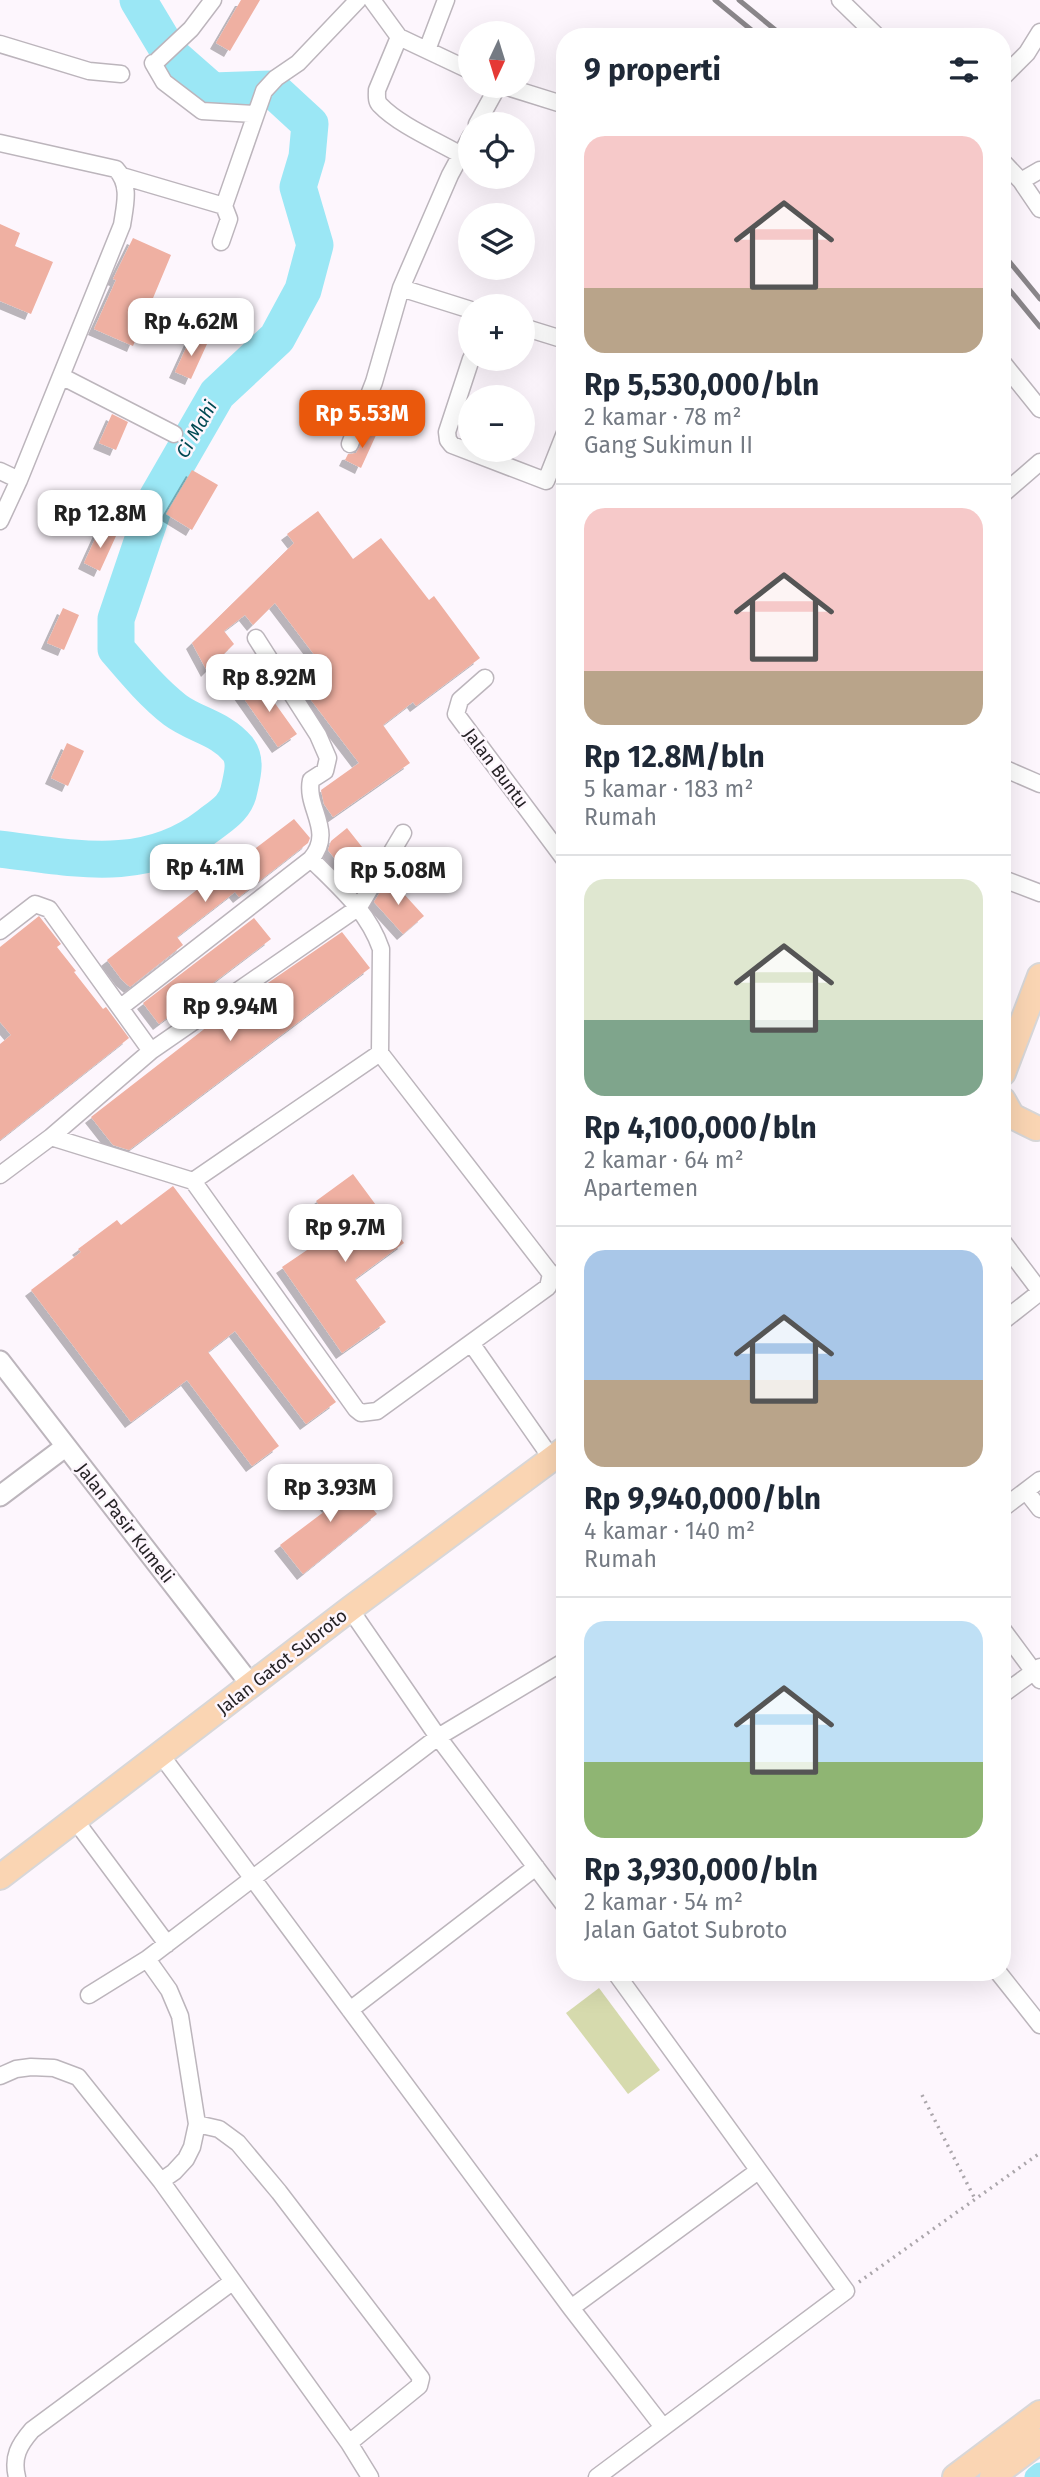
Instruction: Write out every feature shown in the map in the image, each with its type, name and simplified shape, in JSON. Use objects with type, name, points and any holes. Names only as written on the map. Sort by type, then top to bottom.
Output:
[{"type":"main road","points":[[1011,1052],[1040,976]]},
{"type":"main road","points":[[1011,1114],[1038,1128]]},
{"type":"main road","points":[[1011,1133],[1038,1128]]},
{"type":"main road","name":"Jalan Gatot Subroto","points":[[0,1877],[350,1609],[556,1456]]},
{"type":"main road","points":[[955,2477],[1040,2413]]},
{"type":"main road","points":[[992,2477],[1040,2441]]},
{"type":"street","points":[[213,0],[191,29],[155,61],[164,82],[202,111],[256,110]]},
{"type":"street","points":[[223,206],[264,91],[276,78],[298,63],[358,0]]},
{"type":"street","points":[[372,0],[399,37],[458,65]]},
{"type":"street","points":[[427,50],[446,0]]},
{"type":"street","points":[[840,0],[869,28]]},
{"type":"street","points":[[1011,69],[1027,53],[1040,32]]},
{"type":"street","points":[[399,37],[377,90],[379,104],[402,122],[458,153]]},
{"type":"street","points":[[0,44],[89,71],[121,74]]},
{"type":"street","points":[[536,96],[556,102]]},
{"type":"street","points":[[0,143],[116,169],[125,183],[126,198],[122,225],[0,521]]},
{"type":"street","points":[[350,444],[374,382],[401,288],[458,162]]},
{"type":"street","points":[[1011,170],[1040,209]]},
{"type":"street","points":[[1021,181],[1040,170]]},
{"type":"street","points":[[122,176],[223,206],[229,219],[221,242]]},
{"type":"street","points":[[401,288],[458,306]]},
{"type":"street","points":[[535,331],[556,337]]},
{"type":"street","points":[[467,371],[447,432],[452,445],[546,481],[556,456]]},
{"type":"street","points":[[1011,373],[1040,409]]},
{"type":"street","points":[[61,376],[174,434]]},
{"type":"street","points":[[1011,487],[1040,462]]},
{"type":"street","points":[[0,471],[19,480]]},
{"type":"street","points":[[121,1007],[317,852],[320,822],[309,789],[311,780],[326,771],[328,758],[318,735],[256,638]]},
{"type":"street","name":"Jalan Buntu","points":[[485,678],[460,700],[456,714],[556,848]]},
{"type":"street","points":[[1011,771],[1040,784]]},
{"type":"street","points":[[0,1175],[51,1137],[151,1051],[359,907],[403,833]]},
{"type":"street","points":[[51,1137],[192,1181],[361,1413],[377,1411],[548,1287],[551,1274],[380,1053],[382,949],[359,907],[311,859]]},
{"type":"street","points":[[1011,882],[1040,893]]},
{"type":"street","points":[[0,931],[35,904],[49,909],[151,1051]]},
{"type":"street","points":[[192,1181],[380,1053]]},
{"type":"street","points":[[1011,1253],[1040,1292],[1011,1315]]},
{"type":"street","points":[[471,1343],[556,1450]]},
{"type":"street","name":"Jalan Pasir Kumeli","points":[[0,1360],[251,1685]]},
{"type":"street","points":[[0,1496],[65,1447]]},
{"type":"street","points":[[1011,1502],[1040,1480]]},
{"type":"street","points":[[1026,1491],[1040,1509]]},
{"type":"street","points":[[350,1609],[438,1737],[556,1894]]},
{"type":"street","points":[[1011,1640],[1038,1673],[1011,1689]]},
{"type":"street","points":[[89,1995],[147,1959],[254,1880],[438,1737],[556,1666]]},
{"type":"street","points":[[161,1755],[570,2308],[663,2427]]},
{"type":"street","points":[[75,1821],[167,1944]]},
{"type":"street","points":[[350,2010],[536,1867]]},
{"type":"street","points":[[147,1959],[169,1990],[180,2016],[197,2124],[192,2147],[186,2159],[161,2181]]},
{"type":"street","points":[[597,2477],[846,2291],[621,1981]]},
{"type":"street","points":[[1006,1981],[1040,2025]]},
{"type":"street","points":[[0,2076],[16,2068],[32,2067],[54,2068],[78,2077],[161,2181],[349,2443],[370,2477]]},
{"type":"street","points":[[197,2124],[211,2125],[238,2143],[279,2192],[421,2378],[419,2386],[349,2443]]},
{"type":"street","points":[[570,2308],[758,2171]]},
{"type":"street","points":[[17,2477],[14,2467],[16,2454],[32,2430],[232,2282]]},
{"type":"lane","points":[[551,1274],[556,1271]]},
{"type":"path","points":[[922,2095],[975,2199]]},
{"type":"path","points":[[846,2291],[1040,2153]]},
{"type":"green space","points":[[599,1988],[660,2070],[628,2094],[566,2013]]},
{"type":"building","points":[[241,0],[260,0],[230,51],[216,43]]},
{"type":"building","points":[[0,224],[20,233],[15,246],[53,262],[31,314],[0,301]]},
{"type":"building","points":[[133,238],[171,255],[133,346],[94,329],[116,280],[113,279]]},
{"type":"building","points":[[191,337],[207,344],[191,379],[175,372]]},
{"type":"building","points":[[112,414],[128,422],[116,450],[99,443]]},
{"type":"building","points":[[367,429],[377,433],[361,468],[345,460],[348,454],[356,453]]},
{"type":"building","points":[[192,470],[218,485],[192,530],[166,514]]},
{"type":"building","points":[[318,511],[353,559],[381,538],[429,600],[434,596],[480,658],[416,706],[413,702],[383,725],[410,763],[333,817],[324,804],[321,790],[359,763],[298,683],[322,665],[275,603],[253,625],[245,615],[224,631],[234,644],[207,671],[192,643],[294,543],[287,534]]},
{"type":"building","points":[[100,528],[116,536],[100,571],[84,563]]},
{"type":"building","points":[[63,608],[79,615],[64,650],[47,643]]},
{"type":"building","points":[[259,681],[297,734],[278,747],[240,693]]},
{"type":"building","points":[[67,743],[84,751],[68,786],[51,778]]},
{"type":"building","points":[[294,819],[310,838],[308,843],[239,897],[235,892],[177,937],[183,945],[130,987],[122,980],[107,960],[212,878],[214,880]]},
{"type":"building","points":[[347,828],[374,862],[359,886],[328,850],[331,841]]},
{"type":"building","points":[[388,879],[424,916],[403,934],[374,902]]},
{"type":"building","points":[[39,916],[61,944],[57,947],[76,971],[74,972],[103,1009],[106,1007],[129,1038],[0,1140],[0,1044],[11,1035],[0,1022],[0,947]]},
{"type":"building","points":[[254,918],[271,939],[159,1024],[143,1003]]},
{"type":"building","points":[[342,932],[370,968],[129,1150],[113,1145],[91,1117],[230,1009]]},
{"type":"building","points":[[353,1174],[404,1243],[355,1279],[386,1322],[342,1353],[282,1267],[338,1229],[316,1201]]},
{"type":"building","points":[[173,1186],[336,1402],[306,1424],[235,1331],[208,1352],[279,1446],[252,1466],[187,1380],[131,1422],[31,1290],[81,1252],[78,1249],[117,1220],[121,1225]]},
{"type":"building","points":[[341,1471],[377,1514],[303,1574],[280,1545],[329,1508],[316,1492]]},
{"type":"waterway","name":"Ci Mahi","points":[[0,849],[82,859],[134,857],[160,851],[185,841],[228,810],[237,796],[242,774],[241,754],[231,742],[216,731],[175,710],[151,689],[116,649],[116,619],[157,498],[217,394],[277,338],[303,290],[315,245],[298,187],[307,157],[310,124],[272,89],[212,91],[171,55],[138,0]]},
{"type":"waterway","points":[[1035,2477],[1040,2473]]},
{"type":"railway","points":[[715,0],[749,28]]},
{"type":"railway","points":[[739,0],[773,28]]},
{"type":"railway","points":[[1011,264],[1040,299]]},
{"type":"railway","points":[[1011,292],[1040,327]]}]
